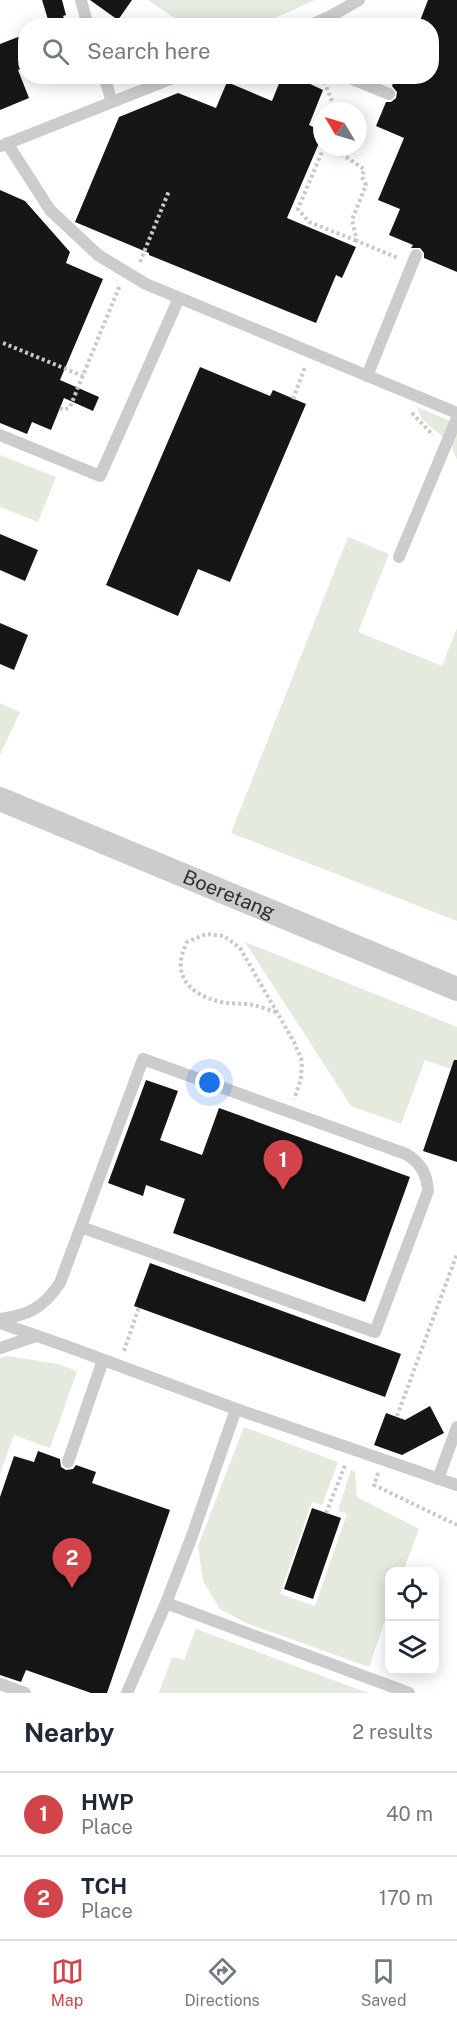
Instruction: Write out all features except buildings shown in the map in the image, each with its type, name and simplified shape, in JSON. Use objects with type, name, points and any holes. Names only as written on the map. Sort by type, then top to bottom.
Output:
[{"type":"street","name":"Boeretang","points":[[0,799],[457,990]]},
{"type":"lane","points":[[81,0],[86,18]]},
{"type":"lane","points":[[327,18],[359,0]]},
{"type":"lane","points":[[106,84],[112,102]]},
{"type":"lane","points":[[158,84],[4,145],[50,210],[98,255],[146,284],[457,413]]},
{"type":"lane","points":[[365,84],[389,94]]},
{"type":"lane","points":[[367,376],[414,259]]},
{"type":"lane","points":[[0,435],[100,476],[179,298]]},
{"type":"lane","points":[[399,556],[457,418]]},
{"type":"lane","points":[[0,1321],[31,1312],[49,1299],[60,1283],[143,1059],[406,1154],[415,1160],[428,1178],[428,1191],[375,1332],[81,1227]]},
{"type":"lane","points":[[0,1321],[236,1409],[457,1485]]},
{"type":"lane","points":[[0,1348],[36,1336]]},
{"type":"lane","points":[[68,1462],[103,1360]]},
{"type":"lane","points":[[127,1693],[166,1604],[236,1409]]},
{"type":"lane","points":[[438,1479],[457,1427]]},
{"type":"lane","points":[[166,1604],[409,1693]]},
{"type":"lane","points":[[0,1684],[25,1693]]},
{"type":"path","points":[[325,84],[332,102]]},
{"type":"path","points":[[320,156],[298,209],[309,222],[357,241],[414,259]]},
{"type":"path","points":[[344,156],[364,169],[362,177],[366,185],[352,220],[357,241]]},
{"type":"path","points":[[60,408],[64,410],[70,407],[169,191]]},
{"type":"path","points":[[3,343],[83,376]]},
{"type":"path","points":[[293,399],[311,352]]},
{"type":"path","points":[[404,391],[414,416],[446,445]]},
{"type":"path","points":[[276,1012],[253,1005],[220,1002],[193,991],[181,974],[180,956],[187,942],[207,934],[224,936],[240,948],[276,1012],[302,1061],[301,1079],[290,1111]]},
{"type":"path","points":[[397,1416],[457,1254]]},
{"type":"path","points":[[119,1366],[139,1307]]},
{"type":"path","points":[[326,1513],[352,1448]]},
{"type":"path","points":[[383,1460],[374,1485],[457,1525]]},
{"type":"shaded area","points":[[148,0],[315,0],[275,18],[175,18]]},
{"type":"shaded area","points":[[417,407],[457,424],[457,460],[450,443],[422,419]]},
{"type":"shaded area","points":[[0,455],[56,477],[38,522],[0,507]]},
{"type":"shaded area","points":[[348,537],[389,554],[358,632],[442,666],[457,628],[457,921],[231,833]]},
{"type":"shaded area","points":[[0,703],[20,712],[0,755]]},
{"type":"shaded area","points":[[245,942],[457,1027],[457,1071],[425,1060],[401,1124],[351,1106]]},
{"type":"shaded area","points":[[7,1356],[58,1364],[77,1371],[50,1448],[14,1435],[0,1473],[0,1358]]},
{"type":"shaded area","points":[[244,1427],[338,1462],[322,1505],[312,1502],[280,1594],[315,1606],[347,1514],[338,1511],[351,1469],[355,1473],[357,1497],[419,1529],[405,1567],[385,1567],[385,1621],[369,1667],[246,1623],[220,1609],[203,1581],[198,1546]]},
{"type":"shaded area","points":[[196,1629],[368,1693],[159,1693],[172,1657],[184,1660]]},
{"type":"place","name":"HWP","points":[[283,1190]]},
{"type":"place","name":"TCH","points":[[72,1588]]}]
